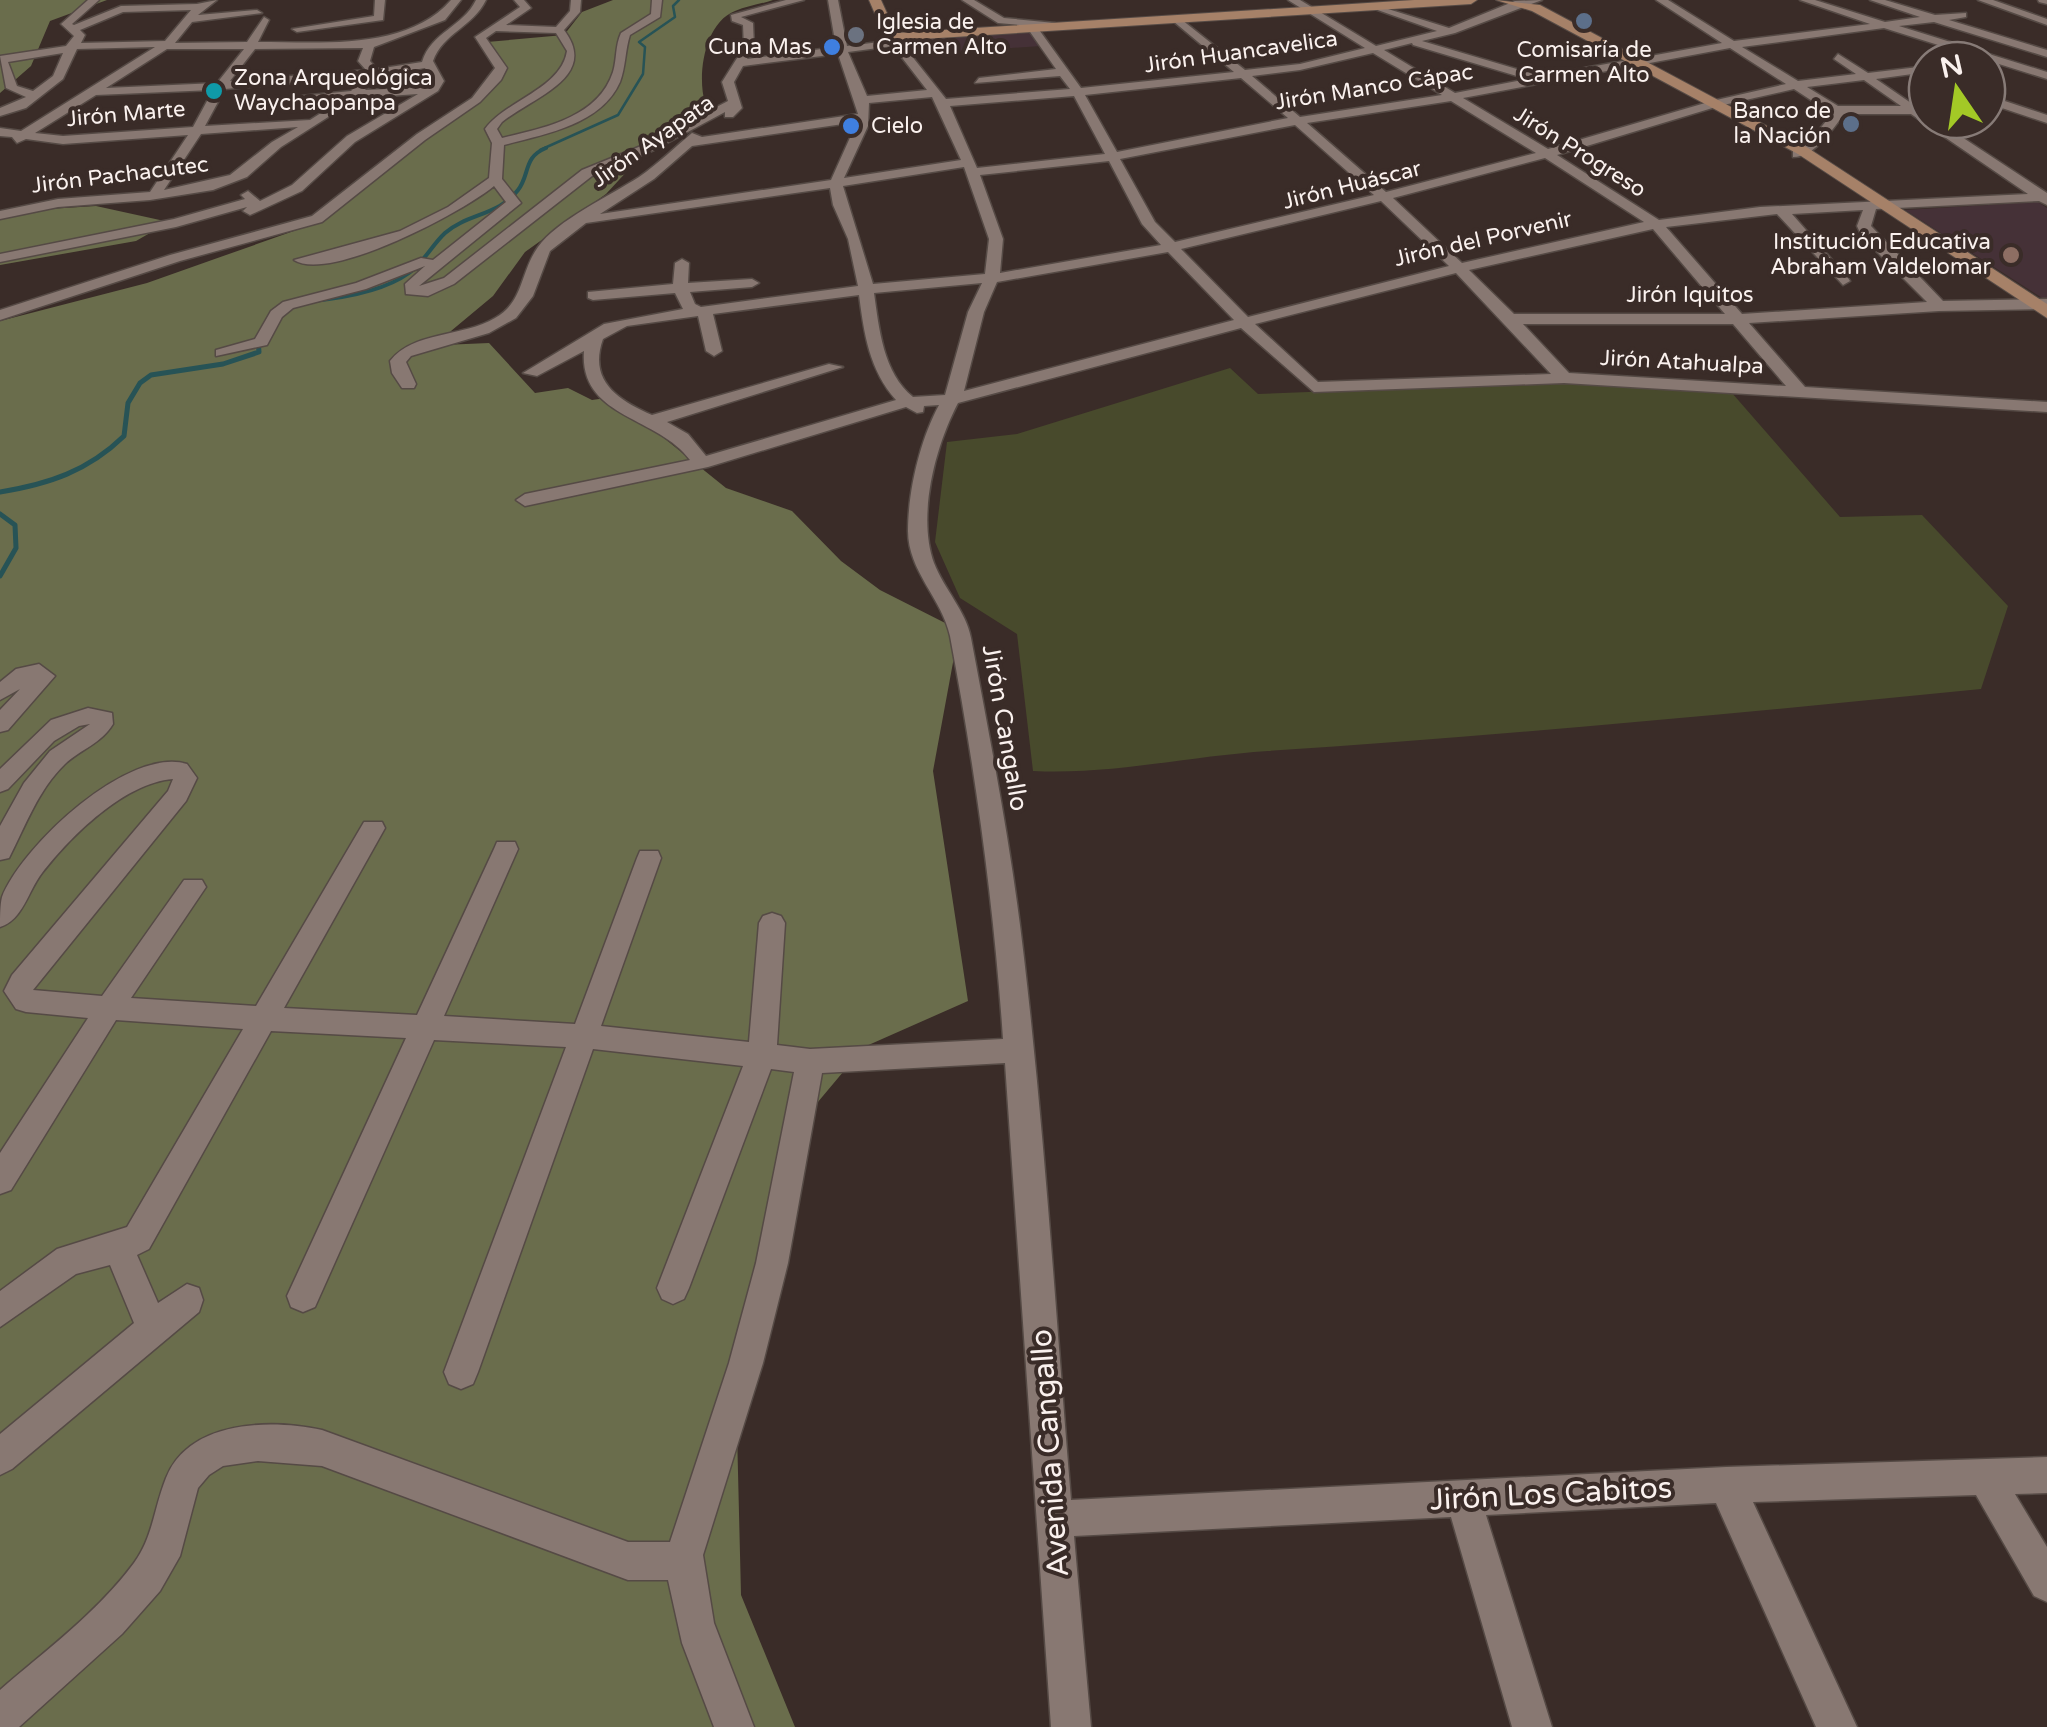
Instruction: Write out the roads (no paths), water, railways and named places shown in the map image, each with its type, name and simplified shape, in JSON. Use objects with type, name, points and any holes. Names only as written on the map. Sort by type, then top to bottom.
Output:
[{"type":"street","name":"Jirón Marte","points":[[0,112],[22,104],[60,77],[68,52],[80,35],[66,24],[94,0]]},
{"type":"street","points":[[0,150],[166,45],[182,21],[212,0]]},
{"type":"street","points":[[313,45],[377,26],[380,0]]},
{"type":"street","points":[[32,95],[12,88],[0,59],[166,45],[369,45],[441,18],[456,0]]},
{"type":"street","points":[[0,258],[176,224],[248,207],[297,188],[351,138],[431,90],[438,81],[429,64],[429,53],[438,38],[475,16],[481,0]]},
{"type":"street","points":[[0,316],[329,212],[421,137],[484,93],[501,72],[500,62],[480,39],[526,8],[519,0]]},
{"type":"street","points":[[494,28],[559,30],[576,12],[576,0]]},
{"type":"street","points":[[498,143],[552,128],[597,107],[618,70],[626,32],[656,15],[657,0]]},
{"type":"street","name":"Jirón Ayapata","points":[[408,384],[398,362],[405,354],[500,322],[524,300],[536,255],[575,222],[650,176],[684,144],[733,111],[728,82],[748,48],[748,23],[736,19],[736,14],[799,0]]},
{"type":"street","points":[[833,0],[842,49],[862,100],[864,117],[842,160],[836,182],[837,201],[856,241],[882,361],[906,402],[939,422]]},
{"type":"street","points":[[874,0],[892,40]]},
{"type":"street","points":[[966,0],[1010,22],[1076,26]]},
{"type":"street","name":"Jirón Progreso","points":[[1293,0],[1656,224],[1800,392]]},
{"type":"street","points":[[740,63],[892,40],[1369,4],[1472,0]]},
{"type":"street","points":[[1502,0],[1517,2],[1800,153],[2037,306],[2047,323]]},
{"type":"street","name":"Jirón Huancavelica","points":[[862,100],[1078,92],[1246,76],[1376,52],[1451,32],[1517,2],[1537,0]]},
{"type":"street","points":[[1661,0],[1838,114],[1800,153]]},
{"type":"street","points":[[1805,0],[1926,40]]},
{"type":"street","points":[[1875,0],[1933,19],[2035,41]]},
{"type":"street","points":[[1921,0],[2035,41],[2047,54]]},
{"type":"street","points":[[1983,0],[2047,22]]},
{"type":"street","points":[[982,9],[994,4]]},
{"type":"street","points":[[1369,4],[1451,32]]},
{"type":"street","points":[[74,28],[121,10],[199,7]]},
{"type":"street","name":"Jirón Manco Cápac","points":[[575,222],[836,182],[1113,157],[1628,60],[1962,16]]},
{"type":"street","points":[[156,193],[222,84],[244,59],[260,17],[182,21]]},
{"type":"street","points":[[297,29],[380,18]]},
{"type":"street","points":[[1177,19],[1299,121],[1383,198],[1512,319],[1564,378]]},
{"type":"street","points":[[74,28],[122,26]]},
{"type":"street","points":[[1033,29],[1078,92],[1149,224],[1244,322]]},
{"type":"street","points":[[222,353],[261,342],[276,314],[288,305],[404,272],[477,230],[514,203],[496,182],[498,143],[492,129],[494,122],[546,88],[571,62],[572,48],[559,30]]},
{"type":"street","name":"Jirón Cangallo","points":[[892,40],[938,98],[988,208],[996,239],[992,276],[976,312],[959,385],[939,422],[919,502],[917,535],[925,565],[960,630],[968,666],[996,841],[1030,1178]]},
{"type":"street","points":[[2007,48],[2035,41]]},
{"type":"street","points":[[1412,42],[1478,58],[1536,78]]},
{"type":"street","points":[[369,45],[364,61],[374,73]]},
{"type":"street","points":[[68,52],[82,61]]},
{"type":"street","points":[[1838,57],[1907,104]]},
{"type":"street","points":[[244,59],[248,66],[280,79]]},
{"type":"street","points":[[118,62],[137,62]]},
{"type":"street","points":[[92,92],[144,92],[374,73],[429,64]]},
{"type":"street","points":[[2007,65],[2047,76]]},
{"type":"street","points":[[980,81],[1062,72]]},
{"type":"street","name":"Jirón Pachacutec","points":[[0,215],[47,202],[156,193],[226,181],[249,171],[274,145],[360,93],[374,73]]},
{"type":"street","name":"Jirón Huáscar","points":[[531,373],[611,326],[965,276],[992,276],[1174,247],[1383,198],[1712,104],[1796,85],[1906,74]]},
{"type":"street","points":[[276,99],[431,90]]},
{"type":"street","points":[[2007,101],[2031,97]]},
{"type":"street","points":[[477,230],[459,250],[416,280],[411,291],[428,291],[449,281],[587,173],[650,147],[734,102]]},
{"type":"street","points":[[2007,108],[2047,120]]},
{"type":"street","points":[[1834,110],[1907,114]]},
{"type":"street","points":[[684,144],[864,117]]},
{"type":"street","name":"Jirón Marte","points":[[0,132],[63,140],[316,123]]},
{"type":"street","points":[[1769,135],[1816,140]]},
{"type":"street","points":[[1960,140],[2046,196]]},
{"type":"street","points":[[226,181],[254,199],[248,207]]},
{"type":"street","points":[[301,260],[344,254],[414,233],[496,182]]},
{"type":"street","name":"Jirón del Porvenir","points":[[525,500],[702,463],[906,402],[948,400],[1456,267],[1656,224],[1780,210],[2046,196]]},
{"type":"street","points":[[248,207],[264,235]]},
{"type":"street","points":[[1879,207],[1864,226],[1867,234],[1939,306]]},
{"type":"street","points":[[1780,210],[1844,281]]},
{"type":"street","points":[[410,249],[414,233]]},
{"type":"street","points":[[682,263],[680,288],[690,308],[705,314],[714,351]]},
{"type":"street","points":[[593,295],[752,283]]},
{"type":"street","name":"Jirón Iquitos","points":[[1512,319],[1739,318],[1939,306],[2037,306]]},
{"type":"street","name":"Jirón Atahualpa","points":[[1244,322],[1314,387],[1564,378],[2047,407]]},
{"type":"street","points":[[593,339],[589,366],[593,381],[612,403],[682,439],[702,463]]},
{"type":"street","points":[[651,422],[835,367]]},
{"type":"street","points":[[0,693],[24,674],[38,671],[44,676],[0,724]]},
{"type":"street","points":[[0,783],[61,726],[82,715],[104,718],[100,728],[57,757],[32,791],[0,851]]},
{"type":"street","points":[[0,917],[32,866],[75,825],[137,780],[164,768],[178,770],[185,778],[178,795],[18,991],[26,1000],[584,1036],[810,1061],[1020,1050]]},
{"type":"street","points":[[0,1311],[68,1260],[118,1248],[138,1238],[261,1018],[374,828]]},
{"type":"street","points":[[303,1296],[506,849]]},
{"type":"street","points":[[461,1372],[649,858]]},
{"type":"street","points":[[0,1180],[109,1008],[193,886]]},
{"type":"street","points":[[673,1288],[762,1054],[772,923]]},
{"type":"street","points":[[734,1727],[700,1647],[688,1602],[684,1555],[746,1363],[810,1061]]},
{"type":"street","name":"Avenida Cangallo","points":[[1030,1178],[1072,1727]]},
{"type":"street","points":[[118,1248],[153,1329]]},
{"type":"street","points":[[0,1456],[187,1300]]},
{"type":"street","points":[[0,1717],[126,1601],[162,1554],[175,1524],[184,1479],[193,1464],[230,1449],[293,1440],[628,1561],[669,1563],[684,1555]]},
{"type":"street","name":"Jirón Los Cabitos","points":[[1055,1519],[1726,1485],[2047,1475]]},
{"type":"street","points":[[1986,1478],[2047,1583]]},
{"type":"street","points":[[1726,1485],[1837,1727]]},
{"type":"street","points":[[1463,1498],[1532,1727]]},
{"type":"waterway","points":[[540,150],[618,115],[643,74],[645,47],[639,42],[675,17],[673,6],[679,0]]},
{"type":"waterway","points":[[313,301],[376,289],[409,273],[453,227],[511,198],[534,156],[546,148]]},
{"type":"waterway","points":[[0,492],[67,474],[110,448],[124,436],[128,403],[140,383],[151,375],[223,364],[259,352],[258,340]]},
{"type":"waterway","points":[[0,514],[15,525],[16,548],[0,576]]},
{"type":"place","name":"Comisaría de Carmen Alto","points":[[1584,21]]},
{"type":"place","name":"Iglesia de Carmen Alto","points":[[856,35]]},
{"type":"place","name":"Cuna Mas","points":[[832,47]]},
{"type":"place","name":"Zona Arqueológica Waychaopanpa","points":[[214,91]]},
{"type":"place","name":"Banco de la Nación","points":[[1851,124]]},
{"type":"place","name":"Cielo","points":[[851,126]]},
{"type":"place","name":"Institución Educativa Abraham Valdelomar","points":[[2011,255]]}]
